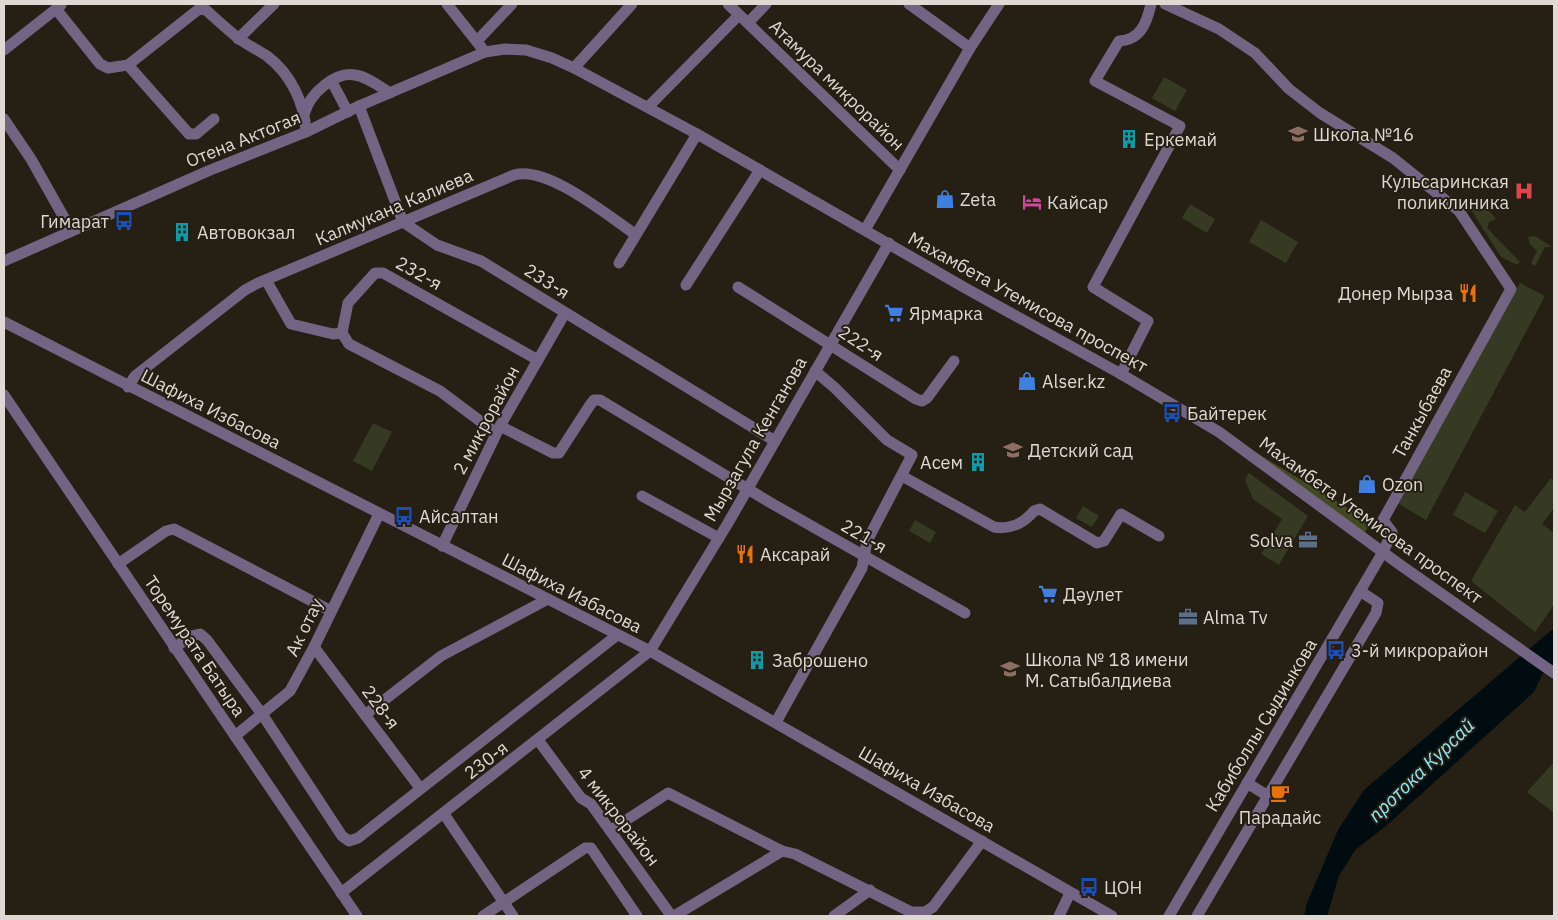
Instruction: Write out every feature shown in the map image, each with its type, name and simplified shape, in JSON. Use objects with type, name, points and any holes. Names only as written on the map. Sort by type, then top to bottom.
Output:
[{"type":"street","points":[[238,39],[274,4]]},
{"type":"street","points":[[447,4],[485,52]]},
{"type":"street","points":[[477,41],[512,4]]},
{"type":"street","points":[[574,68],[632,4]]},
{"type":"street","name":"Атамура микрорайон","points":[[728,4],[900,170]]},
{"type":"street","points":[[748,23],[766,4]]},
{"type":"street","points":[[909,4],[970,48]]},
{"type":"street","points":[[864,230],[970,48],[999,4]]},
{"type":"street","points":[[1121,374],[1148,321],[1093,287],[1180,126],[1095,81],[1119,41],[1133,39],[1140,34],[1148,18],[1151,4]]},
{"type":"street","name":"Танкыбаева","points":[[1165,4],[1219,29],[1255,53],[1289,89],[1336,125],[1393,158],[1459,211],[1511,289],[1384,520],[1392,532],[1383,552]]},
{"type":"street","points":[[4,50],[59,6],[100,64],[108,68],[128,64],[199,10],[206,10],[238,39],[267,56],[282,71],[295,90],[305,112],[306,132]]},
{"type":"street","points":[[648,107],[739,14]]},
{"type":"street","name":"Махамбета Утемисова проспект","points":[[485,52],[505,49],[526,50],[552,58],[574,68],[697,134],[1121,374],[1219,432],[1383,552],[1554,673]]},
{"type":"street","name":"Отена Актогая","points":[[7,258],[208,171],[306,132],[359,106],[485,52]]},
{"type":"street","points":[[128,64],[189,134],[196,134],[214,120]]},
{"type":"street","points":[[305,112],[310,99],[344,75],[355,75],[374,82],[390,93]]},
{"type":"street","points":[[332,82],[348,112]]},
{"type":"street","points":[[359,106],[403,222]]},
{"type":"street","points":[[4,119],[31,159],[71,230]]},
{"type":"street","points":[[619,263],[697,134]]},
{"type":"street","points":[[686,285],[760,170]]},
{"type":"street","name":"Калмукана Калиева","points":[[128,386],[135,376],[245,290],[521,173],[534,174],[556,182],[635,234]]},
{"type":"street","name":"233-я","points":[[403,222],[436,245],[481,261],[775,441]]},
{"type":"street","name":"Мырзагула Кенганова","points":[[650,652],[719,538],[829,344],[889,243]]},
{"type":"street","name":"232-я","points":[[342,333],[348,303],[379,272],[538,360]]},
{"type":"street","points":[[266,280],[291,324],[333,334],[342,333],[349,344],[440,391],[498,429],[553,453],[558,453],[563,449],[590,405],[594,400],[600,400],[747,489]]},
{"type":"street","name":"222-я","points":[[738,287],[916,399],[922,401],[927,398],[954,361]]},
{"type":"street","name":"2 микрорайон","points":[[442,546],[498,429],[565,313]]},
{"type":"street","name":"Шафиха Избасова","points":[[4,322],[650,652],[776,722],[1112,916]]},
{"type":"street","points":[[776,722],[862,568],[866,557],[867,541],[912,454],[886,440],[835,388],[815,371]]},
{"type":"street","name":"Торемурата Батыра","points":[[4,395],[357,916]]},
{"type":"street","points":[[902,476],[994,527],[1001,529],[1025,522],[1034,511],[1040,509],[1097,543],[1104,541],[1121,514],[1159,536]]},
{"type":"street","name":"221-я","points":[[747,489],[965,613]]},
{"type":"street","points":[[642,496],[719,538]]},
{"type":"street","name":"Ак отау","points":[[235,736],[290,691],[314,647],[379,514]]},
{"type":"street","points":[[118,564],[166,531],[174,529],[331,611]]},
{"type":"street","name":"Кабиболлы Сыдиыкова","points":[[1169,916],[1383,552]]},
{"type":"street","points":[[1198,916],[1376,613],[1378,603],[1360,591]]},
{"type":"street","points":[[364,715],[441,656],[548,600]]},
{"type":"street","points":[[174,648],[191,636],[200,634],[262,714]]},
{"type":"street","name":"230-я","points":[[262,714],[342,836],[349,841],[358,838],[616,636]]},
{"type":"street","name":"228-я","points":[[314,647],[420,788]]},
{"type":"street","name":"230-я","points":[[341,893],[650,652]]},
{"type":"street","name":"4 микрорайон","points":[[538,740],[581,798],[591,804],[670,914],[674,916],[782,851]]},
{"type":"street","points":[[1247,783],[1268,796]]},
{"type":"street","points":[[611,830],[668,793],[782,851],[795,854],[911,912],[920,914],[933,907],[982,841]]},
{"type":"street","points":[[444,814],[513,916]]},
{"type":"street","points":[[483,916],[585,848],[591,848],[598,855],[637,916]]},
{"type":"street","points":[[834,916],[870,890]]},
{"type":"street","points":[[1059,916],[1070,893]]},
{"type":"green space","points":[[1164,77],[1187,90],[1175,111],[1152,98]]},
{"type":"green space","points":[[1190,204],[1215,219],[1207,233],[1182,218]]},
{"type":"green space","points":[[1478,205],[1490,212],[1496,219],[1489,222],[1487,228],[1520,262],[1517,265],[1501,257],[1470,208]]},
{"type":"green space","points":[[1261,220],[1298,242],[1286,263],[1249,242]]},
{"type":"green space","points":[[1535,236],[1552,247],[1545,247],[1535,266],[1531,263],[1537,251],[1530,244],[1528,237]]},
{"type":"green space","points":[[1520,283],[1545,296],[1426,520],[1397,503]]},
{"type":"green space","points":[[373,423],[392,432],[372,471],[353,461]]},
{"type":"green space","points":[[1247,447],[1371,522],[1364,534]]},
{"type":"green space","points":[[1249,473],[1308,516],[1279,565],[1261,554],[1282,519],[1253,499],[1245,480]]},
{"type":"green space","points":[[1551,478],[1554,481],[1554,508],[1542,524],[1554,533],[1554,605],[1535,632],[1471,581],[1515,505],[1525,512]]},
{"type":"green space","points":[[1465,492],[1498,511],[1485,533],[1453,515]]},
{"type":"green space","points":[[1083,506],[1099,516],[1092,527],[1076,518]]},
{"type":"green space","points":[[915,520],[936,532],[930,543],[909,531]]},
{"type":"green space","points":[[1554,762],[1554,813],[1527,792]]},
{"type":"water","name":"протока Курсай","points":[[1554,628],[1554,664],[1542,675],[1534,692],[1387,825],[1355,850],[1339,876],[1327,916],[1304,916],[1307,903],[1338,830],[1364,790]]},
{"type":"place","name":"Школа №16","points":[[1298,134]]},
{"type":"place","name":"Еркемай","points":[[1129,139]]},
{"type":"place","name":"Кульсаринская поликлиника","points":[[1524,191]]},
{"type":"place","name":"Zeta","points":[[945,199]]},
{"type":"place","name":"Кайсар","points":[[1032,202]]},
{"type":"place","name":"Гимарат","points":[[124,221]]},
{"type":"place","name":"Автовокзал","points":[[182,232]]},
{"type":"place","name":"Донер Мырза","points":[[1468,293]]},
{"type":"place","name":"Ярмарка","points":[[894,313]]},
{"type":"place","name":"Alser.kz","points":[[1027,381]]},
{"type":"place","name":"Байтерек","points":[[1172,413]]},
{"type":"place","name":"Детский сад","points":[[1013,450]]},
{"type":"place","name":"Асем","points":[[978,462]]},
{"type":"place","name":"Ozon","points":[[1367,484]]},
{"type":"place","name":"Айсалтан","points":[[404,516]]},
{"type":"place","name":"Solva","points":[[1308,540]]},
{"type":"place","name":"Аксарай","points":[[745,554]]},
{"type":"place","name":"Дәулет","points":[[1048,594]]},
{"type":"place","name":"Alma Tv","points":[[1188,617]]},
{"type":"place","name":"3-й микрорайон","points":[[1336,650]]},
{"type":"place","name":"Заброшено","points":[[757,660]]},
{"type":"place","name":"Школа № 18 имени М. Сатыбалдиева","points":[[1010,669]]},
{"type":"place","name":"Парадайс","points":[[1280,793]]},
{"type":"place","name":"ЦОН","points":[[1089,887]]}]
